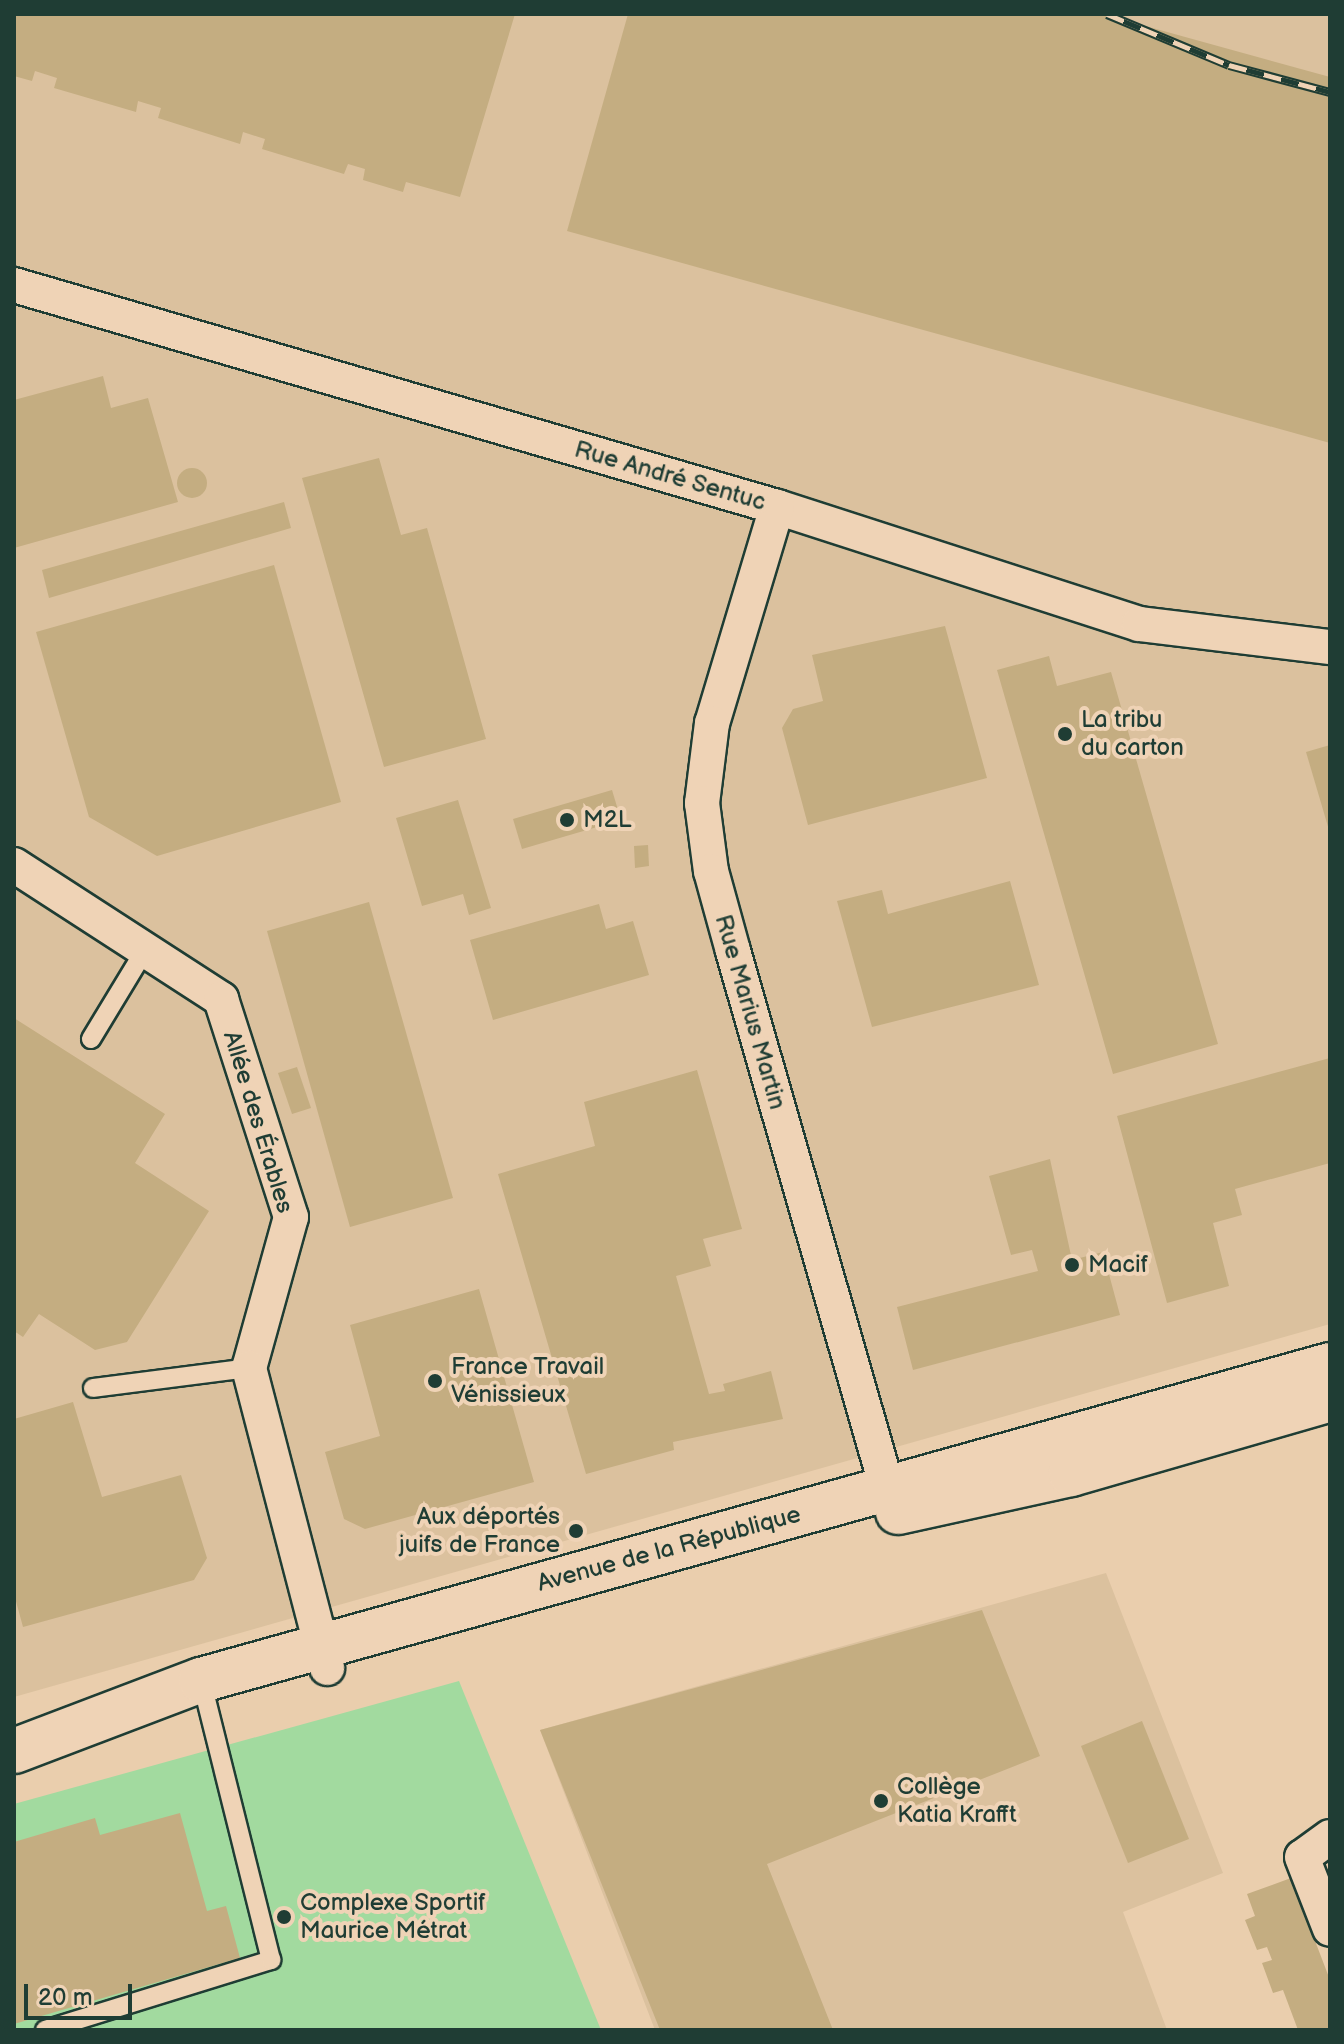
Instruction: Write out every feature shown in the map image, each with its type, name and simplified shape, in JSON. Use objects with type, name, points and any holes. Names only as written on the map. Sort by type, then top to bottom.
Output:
[{"type":"main road","name":"Avenue de la République","points":[[14,1751],[325,1657],[891,1501],[1330,1365]]},
{"type":"main road","name":"Avenue de la République","points":[[891,1501],[1071,1474],[1330,1399]]},
{"type":"main road","name":"Avenue de la République","points":[[14,1759],[203,1693]]},
{"type":"street","name":"Rue André Sentuc","points":[[14,285],[777,507],[1139,624],[1330,647]]},
{"type":"street","name":"Rue Marius Martin","points":[[777,507],[712,723],[702,803],[733,951],[891,1501]]},
{"type":"street","name":"Allée des Érables","points":[[14,865],[221,999],[291,1217],[249,1368]]},
{"type":"street","points":[[249,1368],[325,1657]]},
{"type":"street","points":[[1330,1837],[1302,1857],[1330,1929]]},
{"type":"lane","points":[[91,1039],[145,950]]},
{"type":"lane","points":[[93,1388],[249,1368]]},
{"type":"lane","points":[[45,2030],[271,1960],[203,1693]]},
{"type":"shaded area","points":[[14,14],[1330,14],[1330,1324],[14,1697]]},
{"type":"shaded area","name":"Collège Katia Krafft","points":[[1106,1573],[1223,1873],[1123,1912],[1167,2030],[655,2030],[540,1730]]},
{"type":"green space","name":"Complexe Sportif Maurice Métrat","points":[[459,1681],[601,2030],[14,2030],[14,1804]]},
{"type":"building","points":[[14,14],[515,14],[460,197],[406,182],[403,192],[363,180],[365,169],[348,164],[344,174],[262,149],[265,139],[243,132],[240,144],[158,118],[161,108],[138,101],[136,112],[54,88],[57,78],[35,71],[32,81],[14,76]]},
{"type":"building","points":[[628,14],[1102,14],[1330,77],[1330,443],[567,231]]},
{"type":"building","points":[[103,376],[111,408],[148,398],[178,502],[14,548],[14,400]]},
{"type":"building","points":[[379,458],[401,535],[427,528],[486,739],[384,767],[302,478]]},
{"type":"building","points":[[192,468],[203,472],[207,483],[203,494],[192,498],[181,494],[177,483],[181,472]]},
{"type":"building","points":[[284,502],[291,528],[49,598],[42,570]]},
{"type":"building","points":[[274,565],[341,802],[157,856],[89,817],[36,632]]},
{"type":"building","points":[[945,626],[987,778],[808,825],[782,728],[793,709],[823,701],[812,655]]},
{"type":"building","points":[[1049,656],[1057,686],[1111,672],[1218,1044],[1113,1074],[997,670]]},
{"type":"building","points":[[1330,745],[1330,830],[1329,830],[1306,752]]},
{"type":"building","name":"M2L","points":[[612,790],[621,820],[522,849],[513,819]]},
{"type":"building","points":[[458,800],[491,908],[469,915],[463,894],[422,906],[396,818]]},
{"type":"building","points":[[648,845],[649,866],[635,868],[634,846]]},
{"type":"building","points":[[1010,881],[1039,985],[872,1027],[837,901],[882,890],[888,914]]},
{"type":"building","points":[[369,902],[453,1198],[350,1227],[267,931]]},
{"type":"building","points":[[599,904],[606,929],[633,921],[649,975],[493,1020],[470,940]]},
{"type":"building","points":[[14,1018],[165,1114],[135,1163],[209,1211],[127,1342],[95,1350],[39,1314],[23,1337],[14,1331]]},
{"type":"building","points":[[1330,1058],[1330,1163],[1235,1189],[1242,1215],[1213,1223],[1229,1286],[1167,1303],[1117,1116]]},
{"type":"building","points":[[297,1067],[311,1108],[292,1114],[278,1073]]},
{"type":"building","points":[[697,1070],[742,1229],[703,1239],[711,1266],[676,1276],[709,1394],[725,1391],[723,1384],[771,1371],[783,1419],[673,1442],[674,1450],[586,1474],[498,1174],[595,1146],[584,1102]]},
{"type":"building","name":"Macif","points":[[1050,1159],[1072,1260],[1103,1252],[1120,1315],[913,1370],[897,1307],[1038,1271],[1032,1250],[1011,1255],[989,1176]]},
{"type":"building","name":"France Travail Vénissieux","points":[[479,1289],[534,1482],[365,1529],[344,1519],[325,1452],[380,1436],[350,1325]]},
{"type":"building","points":[[73,1402],[102,1497],[181,1475],[207,1558],[194,1580],[23,1627],[14,1594],[14,1419]]},
{"type":"building","points":[[982,1610],[1040,1756],[767,1864],[833,2030],[660,2030],[540,1730]]},
{"type":"building","points":[[1142,1721],[1189,1839],[1128,1863],[1081,1746]]},
{"type":"building","points":[[180,1813],[207,1911],[226,1906],[240,1958],[14,2024],[14,1842],[95,1818],[100,1835]]},
{"type":"building","points":[[1291,1878],[1330,1980],[1330,2030],[1298,2030],[1283,1990],[1273,1993],[1262,1963],[1272,1960],[1267,1947],[1257,1950],[1245,1920],[1255,1916],[1247,1894]]},
{"type":"railway","points":[[1107,14],[1229,65],[1330,92]]},
{"type":"place","name":"La tribu du carton","points":[[1065,734]]},
{"type":"place","name":"M2L","points":[[567,820]]},
{"type":"place","name":"Macif","points":[[1072,1265]]},
{"type":"place","name":"France Travail Vénissieux","points":[[435,1381]]},
{"type":"place","name":"Aux déportés juifs de France","points":[[576,1531]]},
{"type":"place","name":"Collège Katia Krafft","points":[[881,1801]]},
{"type":"place","name":"Complexe Sportif Maurice Métrat","points":[[284,1917]]}]
